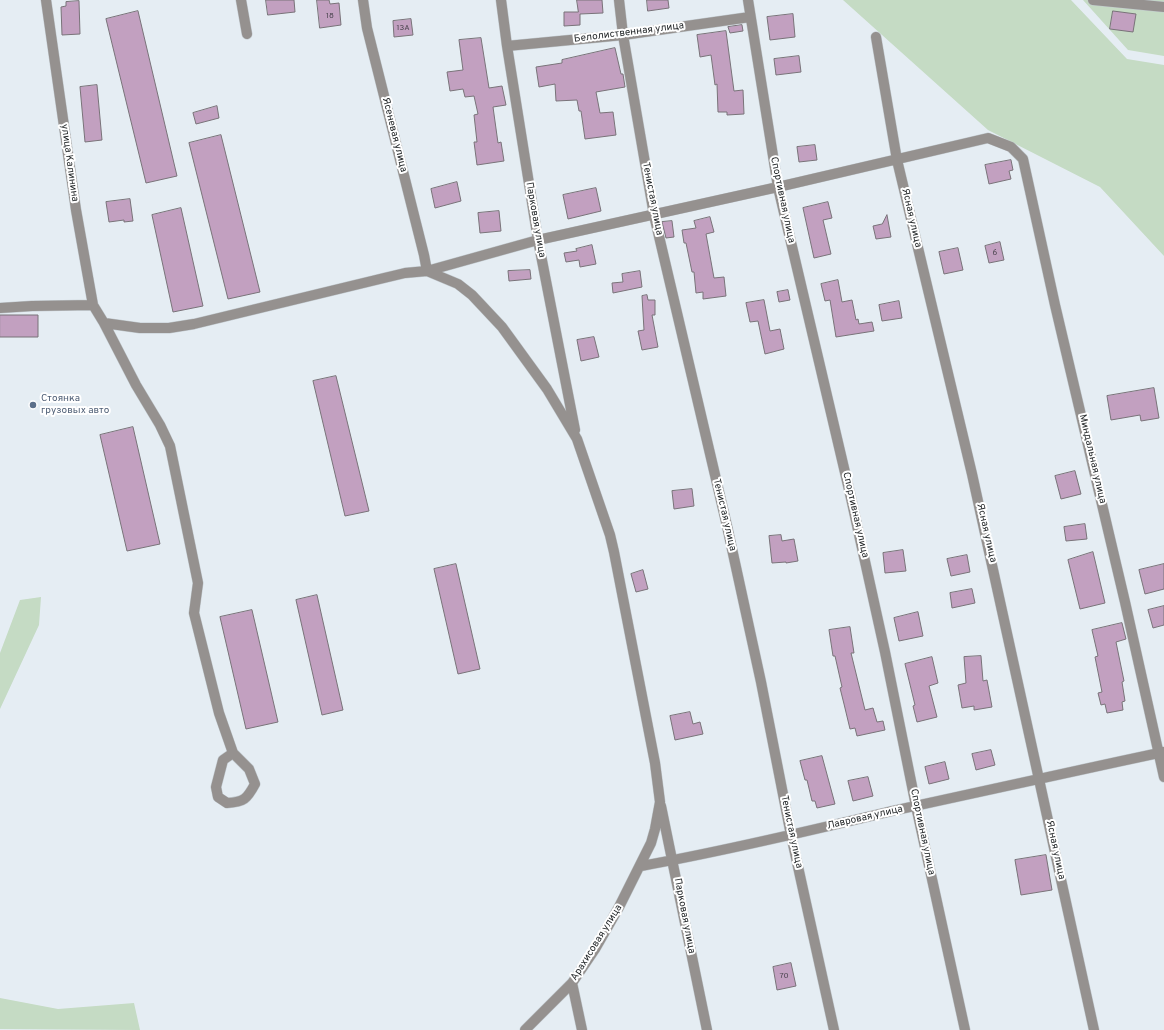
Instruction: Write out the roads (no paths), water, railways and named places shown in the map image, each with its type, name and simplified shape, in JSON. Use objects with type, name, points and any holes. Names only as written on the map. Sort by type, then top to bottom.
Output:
[{"type":"street","name":"улица Калинина","points":[[46,0],[76,210],[93,305],[136,385],[160,425],[170,446],[198,583],[194,614],[220,713],[233,753]]},
{"type":"street","points":[[241,0],[247,34]]},
{"type":"street","name":"Ясеневая улица","points":[[363,0],[367,28],[427,271]]},
{"type":"street","name":"Парковая улица","points":[[501,0],[538,240],[577,439]]},
{"type":"street","name":"Тенистая улица","points":[[619,0],[623,35],[654,215],[727,526],[759,674],[791,835],[834,1030]]},
{"type":"street","name":"Спортивная улица","points":[[748,0],[778,187],[851,498],[965,1030]]},
{"type":"street","points":[[1093,0],[1164,7]]},
{"type":"street","name":"Белолиственная улица","points":[[507,46],[623,35],[750,17]]},
{"type":"street","name":"Ясная улица","points":[[876,37],[897,160],[972,474],[1094,1030]]},
{"type":"street","name":"Миндальная улица","points":[[897,160],[988,138],[1011,147],[1023,159],[1055,305],[1162,753],[1164,777]]},
{"type":"street","points":[[104,323],[140,328],[175,327],[194,324],[391,276],[427,271],[538,240],[897,160]]},
{"type":"street","points":[[427,271],[458,284],[472,295],[502,327],[547,389],[577,439],[610,535],[614,552],[655,763],[660,802]]},
{"type":"street","points":[[0,308],[93,305]]},
{"type":"street","points":[[233,753],[249,768],[255,784],[248,797],[238,802],[227,803],[218,797],[216,787],[223,760],[233,753]]},
{"type":"street","name":"Лавровая улица","points":[[641,866],[791,835],[916,806],[1162,753]]},
{"type":"street","name":"Парковая улица","points":[[660,802],[707,1030]]},
{"type":"street","name":"Арахисовая улица","points":[[525,1030],[572,983],[595,949],[641,866],[653,836],[660,802]]},
{"type":"street","points":[[572,983],[582,1030]]},
{"type":"place","name":"Стоянка грузовых авто","points":[[33,405]]}]
